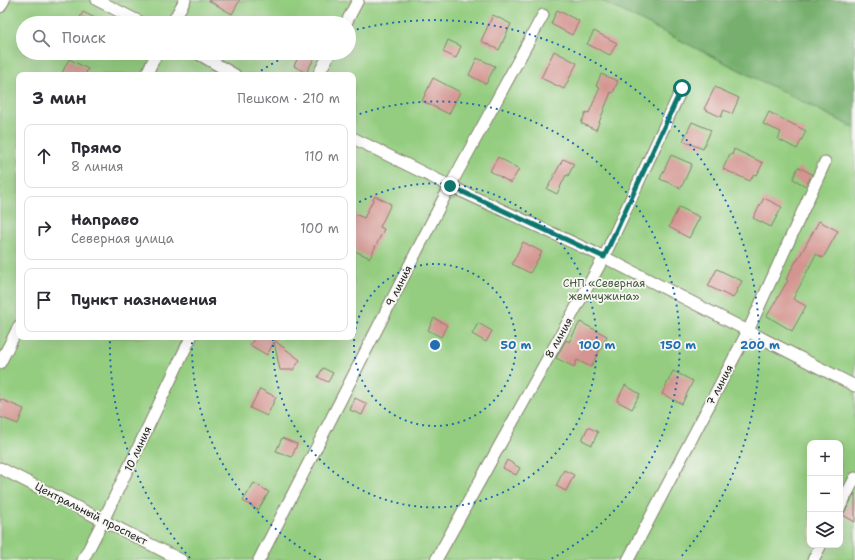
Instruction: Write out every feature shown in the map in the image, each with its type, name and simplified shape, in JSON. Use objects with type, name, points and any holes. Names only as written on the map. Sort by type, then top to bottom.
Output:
[{"type":"street","points":[[0,7],[4,0]]},
{"type":"street","points":[[97,0],[128,16]]},
{"type":"street","points":[[176,16],[185,0]]},
{"type":"street","points":[[350,16],[358,0]]},
{"type":"street","name":"9 линия","points":[[259,560],[450,186],[542,15]]},
{"type":"street","points":[[148,72],[154,60]]},
{"type":"street","points":[[209,60],[230,72]]},
{"type":"street","points":[[320,72],[326,60]]},
{"type":"street","name":"8 линия","points":[[436,560],[604,257],[682,88]]},
{"type":"street","points":[[356,139],[450,186],[604,257],[855,386]]},
{"type":"street","name":"7 линия","points":[[628,560],[748,330],[825,162]]},
{"type":"street","points":[[0,363],[16,332]]},
{"type":"street","name":"10 линия","points":[[83,560],[190,340]]},
{"type":"street","name":"Центральный проспект","points":[[0,468],[181,560]]},
{"type":"street","points":[[843,501],[855,478]]},
{"type":"street","points":[[813,560],[819,548]]},
{"type":"green space","name":"СНП «Северная жемчужина»","points":[[0,0],[600,0],[855,128],[855,560],[0,560]]},
{"type":"green space","points":[[600,0],[855,0],[855,128]]},
{"type":"building","points":[[208,0],[240,0],[232,14]]},
{"type":"building","points":[[557,10],[579,21],[572,35],[551,24]]},
{"type":"building","points":[[83,12],[91,16],[81,16]]},
{"type":"building","points":[[493,15],[511,24],[499,50],[481,41]]},
{"type":"building","points":[[594,31],[617,43],[610,55],[587,44]]},
{"type":"building","points":[[448,40],[461,46],[456,58],[443,52]]},
{"type":"building","points":[[554,51],[577,63],[564,89],[541,78]]},
{"type":"building","points":[[477,58],[495,66],[486,84],[469,75]]},
{"type":"building","points":[[68,60],[88,69],[86,72],[62,72]]},
{"type":"building","points":[[297,60],[313,60],[307,72],[294,66]]},
{"type":"building","points":[[601,74],[618,81],[613,93],[611,92],[596,130],[581,123],[586,112],[589,113],[600,87],[596,86]]},
{"type":"building","points":[[433,78],[460,92],[449,114],[422,101]]},
{"type":"building","points":[[715,87],[739,98],[732,114],[724,110],[721,117],[704,109]]},
{"type":"building","points":[[769,112],[806,131],[797,149],[778,139],[781,132],[763,124]]},
{"type":"building","points":[[692,122],[711,130],[703,149],[683,141]]},
{"type":"building","points":[[734,149],[763,163],[757,175],[754,174],[750,181],[723,169]]},
{"type":"building","points":[[671,155],[692,164],[681,188],[660,179]]},
{"type":"building","points":[[498,157],[519,169],[511,183],[490,171]]},
{"type":"building","points":[[563,159],[574,164],[568,176],[566,175],[557,194],[547,189]]},
{"type":"building","points":[[798,167],[812,174],[806,186],[793,179]]},
{"type":"building","points":[[375,196],[391,204],[380,227],[384,229],[370,258],[356,251],[356,214],[364,218]]},
{"type":"building","points":[[764,198],[782,207],[771,227],[753,218]]},
{"type":"building","points":[[679,207],[700,217],[689,238],[669,227]]},
{"type":"building","points":[[819,221],[838,231],[823,258],[816,254],[793,299],[806,306],[792,331],[767,316]]},
{"type":"building","points":[[523,242],[542,252],[530,273],[512,264]]},
{"type":"building","points":[[717,269],[742,281],[733,298],[708,286]]},
{"type":"building","points":[[434,318],[447,325],[441,337],[428,330]]},
{"type":"building","points":[[580,322],[607,336],[591,367],[577,360],[574,367],[556,358],[566,340],[569,342]]},
{"type":"building","points":[[478,323],[492,331],[486,342],[472,334]]},
{"type":"building","points":[[253,340],[276,340],[300,360],[293,370],[280,370],[274,342],[267,355],[250,345]]},
{"type":"building","points":[[323,368],[333,373],[328,382],[318,377]]},
{"type":"building","points":[[673,371],[693,381],[682,404],[662,394]]},
{"type":"building","points":[[625,385],[640,394],[632,409],[617,401]]},
{"type":"building","points":[[260,389],[276,397],[267,416],[250,408]]},
{"type":"building","points":[[355,398],[367,404],[362,415],[350,410]]},
{"type":"building","points":[[0,399],[24,409],[18,424],[0,417]]},
{"type":"building","points":[[588,427],[598,432],[592,445],[582,440]]},
{"type":"building","points":[[282,438],[297,444],[292,457],[276,451]]},
{"type":"building","points":[[507,460],[520,468],[516,475],[503,468]]},
{"type":"building","points":[[564,470],[574,475],[566,491],[556,486]]},
{"type":"building","points":[[254,483],[269,492],[258,510],[243,501]]},
{"type":"building","points":[[855,493],[855,522],[843,515]]},
{"type":"route","points":[[450,186],[604,257],[682,88]]}]
